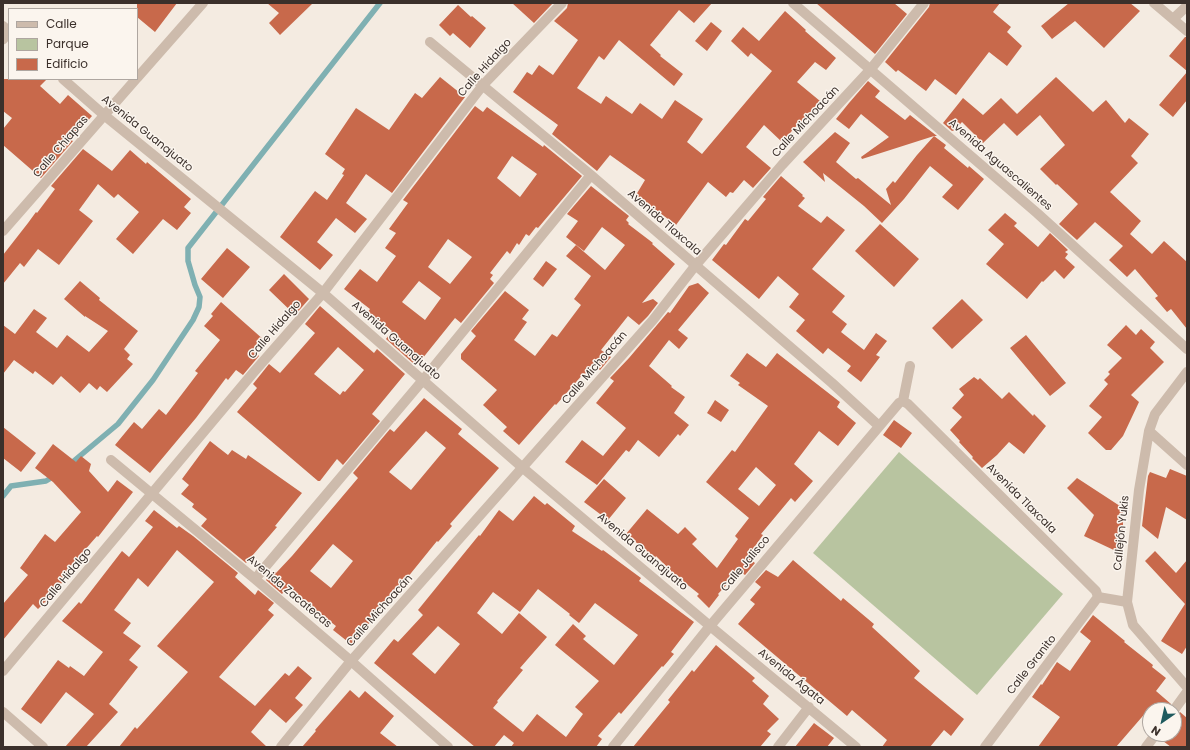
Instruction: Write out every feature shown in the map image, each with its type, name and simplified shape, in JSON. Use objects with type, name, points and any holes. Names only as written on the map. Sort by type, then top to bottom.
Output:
[{"type":"street","name":"Calle Chiapas","points":[[138,76],[203,3]]},
{"type":"street","name":"Calle Hidalgo","points":[[3,671],[253,373],[323,293],[483,85],[562,3]]},
{"type":"street","name":"Avenida Aguascalientes","points":[[793,3],[1037,213],[1187,349]]},
{"type":"street","name":"Calle Michoacán","points":[[281,747],[351,661],[653,320],[695,266],[782,165],[870,70],[924,3]]},
{"type":"street","points":[[1154,3],[1187,32]]},
{"type":"street","points":[[1173,19],[1187,6]]},
{"type":"street","name":"Avenida Tlaxcala","points":[[430,42],[591,175],[832,383],[879,426]]},
{"type":"street","name":"Avenida Guanajuato","points":[[65,80],[104,115],[323,293],[523,468],[710,626]]},
{"type":"street","name":"Calle Chiapas","points":[[3,231],[134,80]]},
{"type":"street","points":[[255,579],[423,380],[591,175]]},
{"type":"street","points":[[903,401],[910,366]]},
{"type":"street","name":"Callejón Yukis","points":[[1187,372],[1155,414],[1149,431],[1139,490],[1127,602],[1133,625],[1187,687]]},
{"type":"street","name":"Avenida Tlaxcala","points":[[903,401],[908,404],[1096,591],[1098,597]]},
{"type":"street","name":"Calle Jalisco","points":[[613,747],[710,626],[879,426],[899,403],[903,401]]},
{"type":"street","points":[[1149,431],[1187,465]]},
{"type":"street","name":"Avenida Zacatecas","points":[[111,460],[255,579],[448,747]]},
{"type":"street","points":[[1098,597],[1127,602]]},
{"type":"street","name":"Calle Granito","points":[[984,747],[1098,597]]},
{"type":"street","name":"Avenida Ágata","points":[[710,626],[856,747]]},
{"type":"street","points":[[1180,702],[1187,692]]},
{"type":"street","points":[[778,747],[809,707]]},
{"type":"street","points":[[3,712],[43,747]]},
{"type":"green space","points":[[899,452],[1063,594],[977,695],[813,553]]},
{"type":"building","points":[[137,3],[177,3],[155,32],[138,18]]},
{"type":"building","points":[[267,3],[313,3],[280,35],[269,23],[279,13]]},
{"type":"building","points":[[512,3],[553,3],[534,23]]},
{"type":"building","points":[[568,3],[712,3],[694,23],[679,10],[650,45],[661,55],[660,56],[683,74],[674,86],[619,40],[604,60],[599,56],[577,88],[601,104],[606,96],[632,114],[640,103],[662,119],[675,100],[703,119],[687,142],[702,154],[772,71],[751,53],[748,57],[731,41],[743,27],[759,41],[785,11],[836,58],[826,70],[815,62],[797,82],[820,101],[782,142],[764,125],[746,147],[771,168],[753,188],[744,180],[733,193],[730,192],[726,197],[708,182],[676,225],[636,195],[645,180],[610,155],[597,171],[552,134],[558,125],[513,92],[527,72],[532,75],[539,65],[553,75],[578,40],[554,21],[567,8]]},
{"type":"building","points":[[816,3],[894,3],[907,14],[875,54]]},
{"type":"building","points":[[930,3],[1000,3],[993,12],[1011,27],[1007,32],[1022,46],[1007,66],[989,52],[956,95],[935,79],[926,91],[898,70],[896,72],[885,62],[929,7]]},
{"type":"building","points":[[1069,3],[1130,3],[1140,11],[1104,48],[1075,21],[1052,39],[1041,26]]},
{"type":"building","points":[[458,5],[486,28],[470,48],[453,33],[450,36],[439,25]]},
{"type":"building","points":[[711,22],[722,31],[707,51],[695,41]]},
{"type":"building","points":[[1185,37],[1187,37],[1187,71],[1169,56]]},
{"type":"building","points":[[1187,72],[1187,100],[1173,117],[1159,105]]},
{"type":"building","points":[[440,77],[465,97],[392,193],[366,174],[346,203],[367,219],[355,233],[336,218],[317,242],[333,255],[320,270],[280,237],[315,191],[327,200],[344,175],[342,174],[345,169],[325,154],[356,108],[389,130],[415,93],[422,98]]},
{"type":"building","points":[[1056,77],[1093,112],[1106,100],[1125,123],[1129,118],[1149,134],[1131,156],[1138,163],[1110,192],[1141,221],[1130,234],[1152,254],[1164,241],[1187,262],[1187,329],[1171,309],[1167,312],[1155,298],[1158,296],[1135,269],[1127,277],[1109,260],[1123,246],[1095,222],[1077,240],[1059,224],[1078,204],[1040,169],[1065,145],[1040,115],[1017,136],[1004,123],[983,143],[962,122],[955,130],[952,131],[943,123],[963,98],[983,115],[1001,98],[1017,114]]},
{"type":"building","points":[[3,79],[46,80],[40,86],[60,104],[68,95],[92,116],[71,140],[73,141],[41,178],[3,145],[3,129],[12,118],[3,111]]},
{"type":"building","points":[[868,81],[880,91],[875,97],[905,120],[910,115],[937,136],[862,159],[861,157],[889,137],[861,114],[849,129],[836,119]]},
{"type":"building","points":[[475,106],[483,112],[487,107],[543,147],[544,145],[582,176],[538,228],[536,227],[529,236],[526,234],[519,245],[517,243],[510,254],[507,251],[490,273],[493,275],[490,279],[494,283],[461,323],[455,318],[422,359],[419,357],[414,364],[386,339],[392,331],[368,312],[370,309],[344,289],[360,269],[377,282],[396,256],[385,248],[396,233],[389,229],[408,203],[403,200]],"holes":[[[512,156],[537,174],[520,197],[497,178]],[[448,239],[472,257],[450,284],[428,267]],[[419,281],[441,298],[425,320],[402,302]]]},
{"type":"building","points":[[835,132],[850,143],[836,162],[891,205],[886,189],[893,181],[895,183],[934,136],[946,145],[944,148],[984,179],[958,210],[942,197],[953,185],[930,166],[904,199],[882,223],[864,206],[823,173],[825,182],[803,162]]},
{"type":"building","points":[[83,149],[112,171],[130,150],[146,164],[147,162],[191,199],[184,207],[191,213],[177,230],[163,219],[133,254],[116,239],[139,212],[118,194],[114,198],[98,184],[79,210],[93,221],[59,265],[38,249],[24,267],[20,263],[3,284],[3,255],[55,189],[51,186]]},
{"type":"building","points":[[781,176],[805,198],[798,206],[821,223],[827,216],[845,230],[812,269],[845,296],[832,312],[847,324],[841,332],[864,350],[876,333],[887,341],[876,355],[880,357],[861,382],[847,371],[851,366],[828,348],[823,354],[796,331],[805,320],[789,307],[799,294],[778,276],[759,299],[712,260],[724,244],[726,245],[745,219],[748,221],[766,199],[763,197]]},
{"type":"building","points":[[591,186],[629,216],[626,220],[629,223],[628,224],[653,243],[652,244],[675,264],[642,303],[653,299],[658,303],[648,316],[639,325],[628,316],[601,350],[611,357],[600,370],[592,364],[585,374],[584,373],[556,405],[555,404],[519,445],[503,431],[507,427],[483,405],[497,390],[461,359],[461,354],[476,336],[471,331],[505,291],[529,310],[522,319],[527,322],[514,340],[535,356],[552,334],[557,337],[581,305],[574,299],[591,276],[566,256],[576,245],[605,270],[625,245],[602,227],[584,251],[566,237],[578,221],[567,214]]},
{"type":"building","points":[[1005,213],[1017,223],[1014,226],[1038,247],[1050,233],[1068,250],[1065,252],[1068,254],[1065,258],[1075,267],[1064,279],[1055,270],[1043,282],[1042,281],[1027,299],[986,264],[1004,244],[988,230]]},
{"type":"building","points":[[880,224],[919,259],[894,287],[855,251]]},
{"type":"building","points":[[227,248],[250,267],[223,298],[201,279]]},
{"type":"building","points":[[546,261],[557,269],[543,287],[533,279]]},
{"type":"building","points":[[284,274],[309,299],[295,315],[269,290]]},
{"type":"building","points":[[80,281],[100,298],[99,300],[138,331],[124,349],[130,355],[127,359],[133,364],[107,392],[100,386],[97,390],[89,383],[80,393],[61,376],[53,385],[35,371],[33,374],[14,360],[3,374],[3,325],[15,334],[34,309],[47,318],[36,332],[57,348],[67,335],[89,352],[108,331],[85,317],[64,299]]},
{"type":"building","points":[[698,283],[709,293],[678,330],[688,338],[679,349],[669,340],[649,366],[672,386],[671,387],[685,397],[674,413],[689,425],[680,436],[678,434],[659,457],[638,440],[629,452],[626,450],[597,485],[565,462],[582,440],[603,456],[626,428],[596,403],[614,381],[610,378],[668,312],[670,313],[689,286]]},
{"type":"building","points":[[962,299],[983,320],[952,349],[932,328]]},
{"type":"building","points":[[221,302],[264,340],[254,351],[259,356],[243,375],[236,370],[228,380],[226,378],[196,418],[150,473],[115,445],[134,422],[142,429],[159,409],[166,415],[198,373],[195,371],[220,340],[204,326],[213,316],[211,314]]},
{"type":"building","points":[[320,306],[374,353],[377,349],[405,374],[372,414],[380,421],[343,465],[337,459],[320,481],[318,481],[237,412],[257,388],[253,384],[269,364],[280,373],[315,333],[305,324]],"holes":[[[338,347],[364,370],[345,392],[343,391],[340,395],[314,374]]]},
{"type":"building","points":[[1126,325],[1136,335],[1141,329],[1155,342],[1150,348],[1164,362],[1131,395],[1139,402],[1123,436],[1111,450],[1106,450],[1088,433],[1102,417],[1089,406],[1108,384],[1104,380],[1110,374],[1108,372],[1122,358],[1107,345]]},
{"type":"building","points":[[1026,335],[1066,383],[1050,396],[1010,348]]},
{"type":"building","points":[[747,353],[766,367],[777,353],[840,402],[837,407],[856,423],[838,446],[819,431],[794,464],[813,481],[795,502],[791,498],[761,534],[763,535],[748,558],[755,563],[745,575],[739,571],[718,594],[719,595],[709,608],[697,596],[699,594],[674,574],[656,556],[655,558],[626,534],[647,509],[678,534],[685,527],[697,539],[692,544],[717,568],[738,539],[735,536],[749,518],[706,482],[732,450],[735,452],[768,406],[738,385],[740,383],[730,376]],"holes":[[[756,467],[776,485],[759,506],[738,489]]]},
{"type":"building","points":[[974,377],[978,380],[980,378],[1002,399],[1009,392],[1033,416],[1034,414],[1046,426],[1024,454],[1009,442],[982,468],[972,458],[973,457],[950,430],[962,417],[952,408],[964,395],[959,389]]},
{"type":"building","points":[[424,398],[462,429],[458,434],[499,468],[450,524],[452,526],[438,542],[437,541],[403,583],[402,582],[352,645],[333,630],[336,626],[287,588],[282,594],[266,580],[274,571],[276,573],[292,556],[358,478],[353,473],[390,429],[394,432]],"holes":[[[426,431],[446,448],[411,490],[389,472]],[[333,544],[353,561],[331,588],[310,571]]]},
{"type":"building","points":[[715,400],[729,410],[721,422],[707,413]]},
{"type":"building","points":[[894,420],[912,433],[901,448],[883,435]]},
{"type":"building","points":[[3,427],[36,453],[21,472],[3,458]]},
{"type":"building","points":[[210,441],[228,455],[232,450],[246,459],[248,455],[302,493],[275,526],[277,527],[246,563],[201,526],[207,519],[192,507],[194,504],[181,494],[189,485],[182,479]]},
{"type":"building","points":[[53,444],[76,462],[81,456],[91,464],[89,471],[108,492],[117,480],[133,492],[98,537],[97,536],[70,567],[72,569],[47,603],[45,602],[38,609],[33,604],[3,640],[3,604],[28,575],[20,568],[45,534],[55,542],[81,512],[53,482],[35,468]]},
{"type":"building","points":[[1170,469],[1187,476],[1187,520],[1166,507],[1158,539],[1142,526],[1148,476],[1150,472],[1166,478]]},
{"type":"building","points":[[1077,478],[1123,508],[1123,531],[1120,529],[1118,552],[1084,536],[1094,515],[1067,488]]},
{"type":"building","points":[[604,479],[626,498],[608,520],[584,502]]},
{"type":"building","points":[[534,496],[545,505],[547,503],[575,526],[572,531],[602,551],[603,550],[641,578],[639,581],[694,622],[671,652],[674,654],[621,714],[619,712],[598,736],[602,739],[596,747],[511,747],[514,743],[504,735],[494,747],[475,747],[374,663],[394,639],[398,642],[423,615],[418,610],[479,535],[480,536],[499,510],[513,521]],"holes":[[[538,589],[579,623],[595,603],[638,635],[614,665],[583,639],[586,636],[573,624],[555,645],[599,681],[575,707],[583,714],[566,737],[537,714],[523,732],[493,708],[523,670],[520,668],[547,637],[519,613],[502,634],[477,613],[493,592],[520,612]],[[438,626],[460,644],[435,674],[412,654]]]},
{"type":"building","points":[[154,510],[177,528],[179,526],[193,536],[238,573],[235,577],[255,595],[258,590],[274,603],[268,610],[274,615],[219,677],[255,706],[285,673],[289,676],[298,666],[312,678],[295,698],[303,705],[286,723],[270,709],[251,732],[267,747],[119,747],[135,727],[137,729],[188,672],[157,646],[214,582],[177,550],[148,587],[138,578],[114,610],[131,623],[123,633],[141,646],[129,660],[138,667],[109,704],[118,712],[86,747],[65,747],[94,714],[66,692],[41,724],[21,709],[58,660],[84,676],[103,652],[62,621],[79,602],[81,604],[122,551],[129,557],[153,527],[145,521]]},
{"type":"building","points":[[1155,551],[1176,573],[1187,560],[1187,646],[1182,654],[1161,641],[1185,604],[1145,561]]},
{"type":"building","points":[[793,560],[841,601],[843,598],[874,624],[872,627],[920,671],[914,678],[964,719],[951,736],[944,730],[930,747],[882,747],[887,740],[852,710],[847,716],[738,624],[755,604],[750,600],[761,587],[755,582],[766,570],[778,577]]},
{"type":"building","points":[[1093,615],[1153,665],[1152,667],[1166,678],[1156,691],[1169,702],[1142,702],[1142,717],[1116,747],[1038,747],[1060,717],[1032,697],[1057,662],[1070,671],[1091,641],[1080,632]]},
{"type":"building","points":[[716,645],[755,678],[752,681],[769,696],[763,704],[779,719],[767,731],[771,734],[760,747],[633,747],[670,702],[668,700],[692,670],[694,672]]},
{"type":"building","points":[[350,690],[359,698],[365,691],[394,716],[380,733],[398,747],[302,747],[316,731],[315,730]]},
{"type":"building","points":[[1182,714],[1187,718],[1187,747],[1171,747],[1164,742],[1182,742]]},
{"type":"building","points":[[814,723],[834,738],[827,747],[795,747]]},
{"type":"waterway","points":[[69,465],[118,424],[153,380],[193,320],[199,307],[200,297],[188,261],[188,248],[380,3]]},
{"type":"waterway","points":[[3,496],[11,486],[46,481],[56,475]]}]
